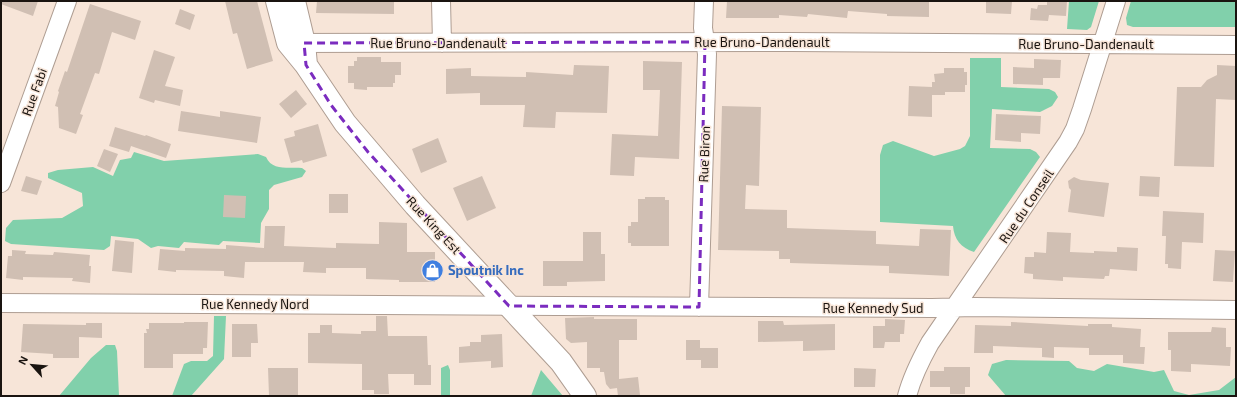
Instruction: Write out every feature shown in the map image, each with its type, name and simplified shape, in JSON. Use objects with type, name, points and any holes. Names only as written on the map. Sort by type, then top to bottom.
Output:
[{"type":"main road","name":"Rue King Est","points":[[278,1],[306,65],[331,105],[368,152],[415,205],[561,362],[586,396]]},
{"type":"main road","name":"Rue King Est","points":[[294,1],[296,43]]},
{"type":"street","name":"Rue Fabi","points":[[1,183],[67,1]]},
{"type":"street","points":[[441,1],[442,43]]},
{"type":"street","name":"Rue Biron","points":[[699,307],[707,54],[703,28],[704,1]]},
{"type":"street","name":"Rue du Conseil","points":[[907,396],[911,380],[930,343],[956,308],[1068,142],[1075,129],[1116,1]]},
{"type":"street","name":"Rue Bruno-Dandenault","points":[[296,43],[705,42],[1236,45]]},
{"type":"street","name":"Rue Kennedy Nord","points":[[1,303],[509,306]]},
{"type":"street","name":"Rue Kennedy Sud","points":[[509,306],[1236,310]]},
{"type":"highlighted area","points":[[705,42],[699,307],[509,306],[368,152],[331,105],[306,65],[304,43]]},
{"type":"green space","points":[[1069,1],[1099,1],[1091,27],[1087,30],[1067,29]]},
{"type":"green space","points":[[1131,1],[1236,1],[1236,27],[1133,27],[1127,25],[1126,18]]},
{"type":"green space","points":[[970,58],[1001,58],[1001,87],[1049,89],[1055,92],[1058,97],[1052,106],[1040,112],[992,109],[990,148],[1030,149],[1036,152],[1040,157],[974,252],[965,248],[959,242],[955,235],[953,226],[880,222],[880,155],[883,145],[893,141],[934,156],[960,149],[965,146],[970,136]]},
{"type":"green space","points":[[134,152],[164,161],[258,154],[266,157],[276,166],[286,168],[302,168],[306,171],[302,177],[274,185],[269,190],[269,209],[261,223],[260,243],[223,241],[219,245],[184,242],[179,248],[158,246],[151,248],[138,239],[111,236],[110,246],[104,250],[11,244],[5,241],[6,228],[13,220],[62,218],[83,206],[82,193],[48,178],[48,173],[58,170],[93,167],[113,176],[120,160],[131,158]]},
{"type":"green space","points":[[214,316],[226,316],[224,359],[191,396],[172,396],[184,364],[191,361],[207,361],[213,356]]},
{"type":"green space","points":[[106,345],[115,345],[117,351],[119,396],[59,396],[91,358]]},
{"type":"green space","points":[[1006,360],[1069,361],[1077,368],[1094,371],[1107,364],[1154,372],[1164,370],[1174,391],[1189,395],[1219,390],[1236,377],[1236,396],[1006,396],[988,375],[992,364]]},
{"type":"green space","points":[[448,365],[450,370],[450,396],[441,396],[441,368]]},
{"type":"green space","points":[[541,370],[563,396],[531,396]]},
{"type":"building","points":[[1,1],[38,1],[33,16],[1,4]]},
{"type":"building","points":[[225,1],[257,1],[273,61],[247,69],[237,33],[233,34]]},
{"type":"building","points":[[317,1],[394,1],[394,14],[316,13]]},
{"type":"building","points":[[727,1],[929,1],[929,17],[887,16],[887,14],[848,11],[847,18],[808,14],[807,17],[779,15],[779,18],[726,18]]},
{"type":"building","points":[[986,1],[1012,1],[1011,14],[986,13]]},
{"type":"building","points":[[1047,1],[1067,1],[1066,16],[1049,15],[1048,21],[1030,20],[1031,8],[1037,9],[1038,5],[1047,5]]},
{"type":"building","points":[[90,4],[141,21],[135,40],[112,32],[99,74],[95,73],[80,114],[83,115],[76,134],[59,128],[58,107],[55,106],[58,91],[65,71],[67,72]]},
{"type":"building","points":[[180,9],[195,15],[190,30],[175,24]]},
{"type":"building","points":[[154,50],[175,57],[165,86],[183,90],[180,106],[155,100],[154,103],[139,98]]},
{"type":"building","points":[[357,57],[381,57],[381,62],[401,62],[401,75],[395,75],[395,83],[393,83],[393,87],[367,87],[367,90],[354,89],[354,83],[348,83],[348,66],[354,66],[354,61],[357,61]]},
{"type":"building","points":[[1034,59],[1061,60],[1060,78],[1043,78],[1043,85],[1013,84],[1013,67],[1034,68]]},
{"type":"building","points":[[643,61],[682,62],[679,159],[635,157],[634,176],[610,175],[612,134],[658,136],[660,90],[643,90]]},
{"type":"building","points":[[574,65],[609,66],[607,113],[556,112],[555,128],[523,127],[525,105],[480,105],[480,93],[446,94],[446,69],[471,68],[471,76],[526,77],[526,72],[573,75]]},
{"type":"building","points":[[1217,65],[1236,66],[1236,100],[1216,99],[1214,167],[1174,166],[1177,87],[1201,87],[1207,80],[1217,75]]},
{"type":"building","points":[[944,68],[964,68],[964,72],[967,72],[967,85],[965,85],[965,92],[945,92],[945,95],[932,95],[932,117],[908,116],[909,86],[932,87],[932,82],[935,82],[934,74],[944,73]]},
{"type":"building","points":[[296,90],[307,104],[291,118],[279,104]]},
{"type":"building","points":[[722,106],[761,107],[759,186],[746,185],[745,209],[787,210],[787,228],[876,231],[876,244],[919,246],[920,229],[951,230],[949,276],[889,273],[889,266],[790,263],[790,259],[779,259],[779,251],[718,250]]},
{"type":"building","points":[[181,111],[220,117],[220,111],[261,117],[257,143],[178,131]]},
{"type":"building","points":[[996,114],[1041,116],[1040,134],[1021,133],[1021,142],[995,140]]},
{"type":"building","points":[[318,124],[327,156],[303,163],[302,160],[291,163],[284,139],[295,136],[294,131]]},
{"type":"building","points":[[115,127],[145,136],[146,135],[171,144],[166,158],[131,146],[129,152],[109,146]]},
{"type":"building","points":[[438,138],[447,162],[421,173],[412,149]]},
{"type":"building","points":[[104,149],[118,154],[110,172],[97,166]]},
{"type":"building","points":[[26,176],[42,181],[37,195],[21,191]]},
{"type":"building","points":[[482,176],[496,208],[467,221],[453,188]]},
{"type":"building","points":[[1140,176],[1160,177],[1159,197],[1139,196]]},
{"type":"building","points":[[1074,177],[1081,180],[1109,183],[1104,217],[1068,212],[1071,190],[1069,188],[1068,181]]},
{"type":"building","points":[[329,194],[348,194],[348,213],[329,213]]},
{"type":"building","points":[[224,195],[246,196],[245,218],[223,217]]},
{"type":"building","points":[[645,197],[665,197],[665,200],[669,200],[669,246],[631,246],[631,243],[628,243],[628,226],[631,226],[631,222],[638,222],[638,199],[645,199]]},
{"type":"building","points":[[1163,211],[1204,213],[1203,243],[1182,242],[1181,269],[1168,268],[1168,264],[1165,264],[1166,236],[1162,236]]},
{"type":"building","points":[[379,222],[407,223],[407,252],[435,252],[435,282],[399,282],[399,280],[366,279],[366,268],[326,268],[326,273],[303,272],[304,262],[245,262],[244,278],[224,276],[224,271],[176,270],[176,272],[158,270],[160,249],[185,251],[185,248],[226,249],[226,245],[264,248],[265,226],[285,226],[284,246],[336,248],[336,243],[379,244]]},
{"type":"building","points":[[583,232],[601,232],[601,254],[605,254],[605,281],[567,282],[567,286],[543,286],[543,261],[583,261]]},
{"type":"building","points":[[1047,232],[1071,233],[1070,252],[1117,252],[1117,247],[1138,248],[1137,271],[1110,269],[1109,276],[1105,276],[1104,279],[1063,277],[1063,281],[1033,279],[1033,274],[1024,273],[1025,257],[1034,257],[1034,252],[1046,253]]},
{"type":"building","points":[[115,240],[134,242],[132,273],[112,271]]},
{"type":"building","points":[[12,250],[26,251],[25,254],[53,255],[54,252],[90,255],[90,283],[72,281],[73,278],[23,277],[23,280],[6,278],[8,256],[12,256]]},
{"type":"building","points":[[1215,250],[1235,251],[1233,282],[1213,281]]},
{"type":"building","points":[[376,316],[387,316],[388,336],[427,336],[428,365],[431,365],[431,385],[414,385],[414,374],[388,374],[389,394],[374,394],[374,390],[362,390],[362,364],[308,363],[308,333],[320,333],[320,325],[332,325],[332,333],[361,334],[361,331],[376,331]]},
{"type":"building","points":[[594,317],[594,319],[637,319],[637,340],[619,340],[619,379],[638,377],[640,395],[618,396],[617,388],[610,389],[606,384],[604,372],[600,372],[600,368],[587,368],[587,342],[571,343],[566,339],[565,318]]},
{"type":"building","points":[[885,319],[905,320],[904,334],[900,334],[900,342],[885,342],[884,348],[873,348],[873,326],[885,326]]},
{"type":"building","points":[[758,321],[783,321],[784,325],[835,324],[835,350],[803,351],[803,341],[758,342]]},
{"type":"building","points":[[208,322],[207,348],[203,348],[203,354],[173,354],[173,368],[144,368],[144,333],[147,333],[146,329],[149,329],[149,323]]},
{"type":"building","points":[[1011,322],[1088,326],[1088,324],[1112,324],[1112,327],[1141,329],[1140,347],[1145,347],[1144,364],[1123,363],[1123,355],[1089,355],[1089,348],[1054,347],[1054,358],[1042,357],[1042,348],[993,346],[993,353],[974,353],[975,325],[1011,326]]},
{"type":"building","points":[[86,323],[102,323],[102,338],[79,337],[79,358],[53,358],[53,354],[21,352],[23,324],[86,325]]},
{"type":"building","points":[[232,324],[257,324],[258,343],[251,343],[251,357],[232,357]]},
{"type":"building","points":[[1212,327],[1226,328],[1226,347],[1231,347],[1230,366],[1191,364],[1191,372],[1171,371],[1171,350],[1168,350],[1168,332],[1211,332]]},
{"type":"building","points":[[502,334],[503,367],[491,368],[491,361],[459,363],[459,347],[470,346],[470,342],[481,342],[481,335]]},
{"type":"building","points":[[686,340],[700,340],[700,348],[718,348],[718,368],[701,368],[701,360],[686,360]]},
{"type":"building","points":[[944,367],[970,367],[970,387],[965,387],[965,394],[950,394],[950,387],[930,387],[930,371],[944,371]]},
{"type":"building","points":[[268,368],[298,368],[298,396],[269,396]]},
{"type":"building","points":[[854,368],[876,369],[875,387],[854,387]]},
{"type":"place","name":"Spoutnik Inc","points":[[432,270]]}]
